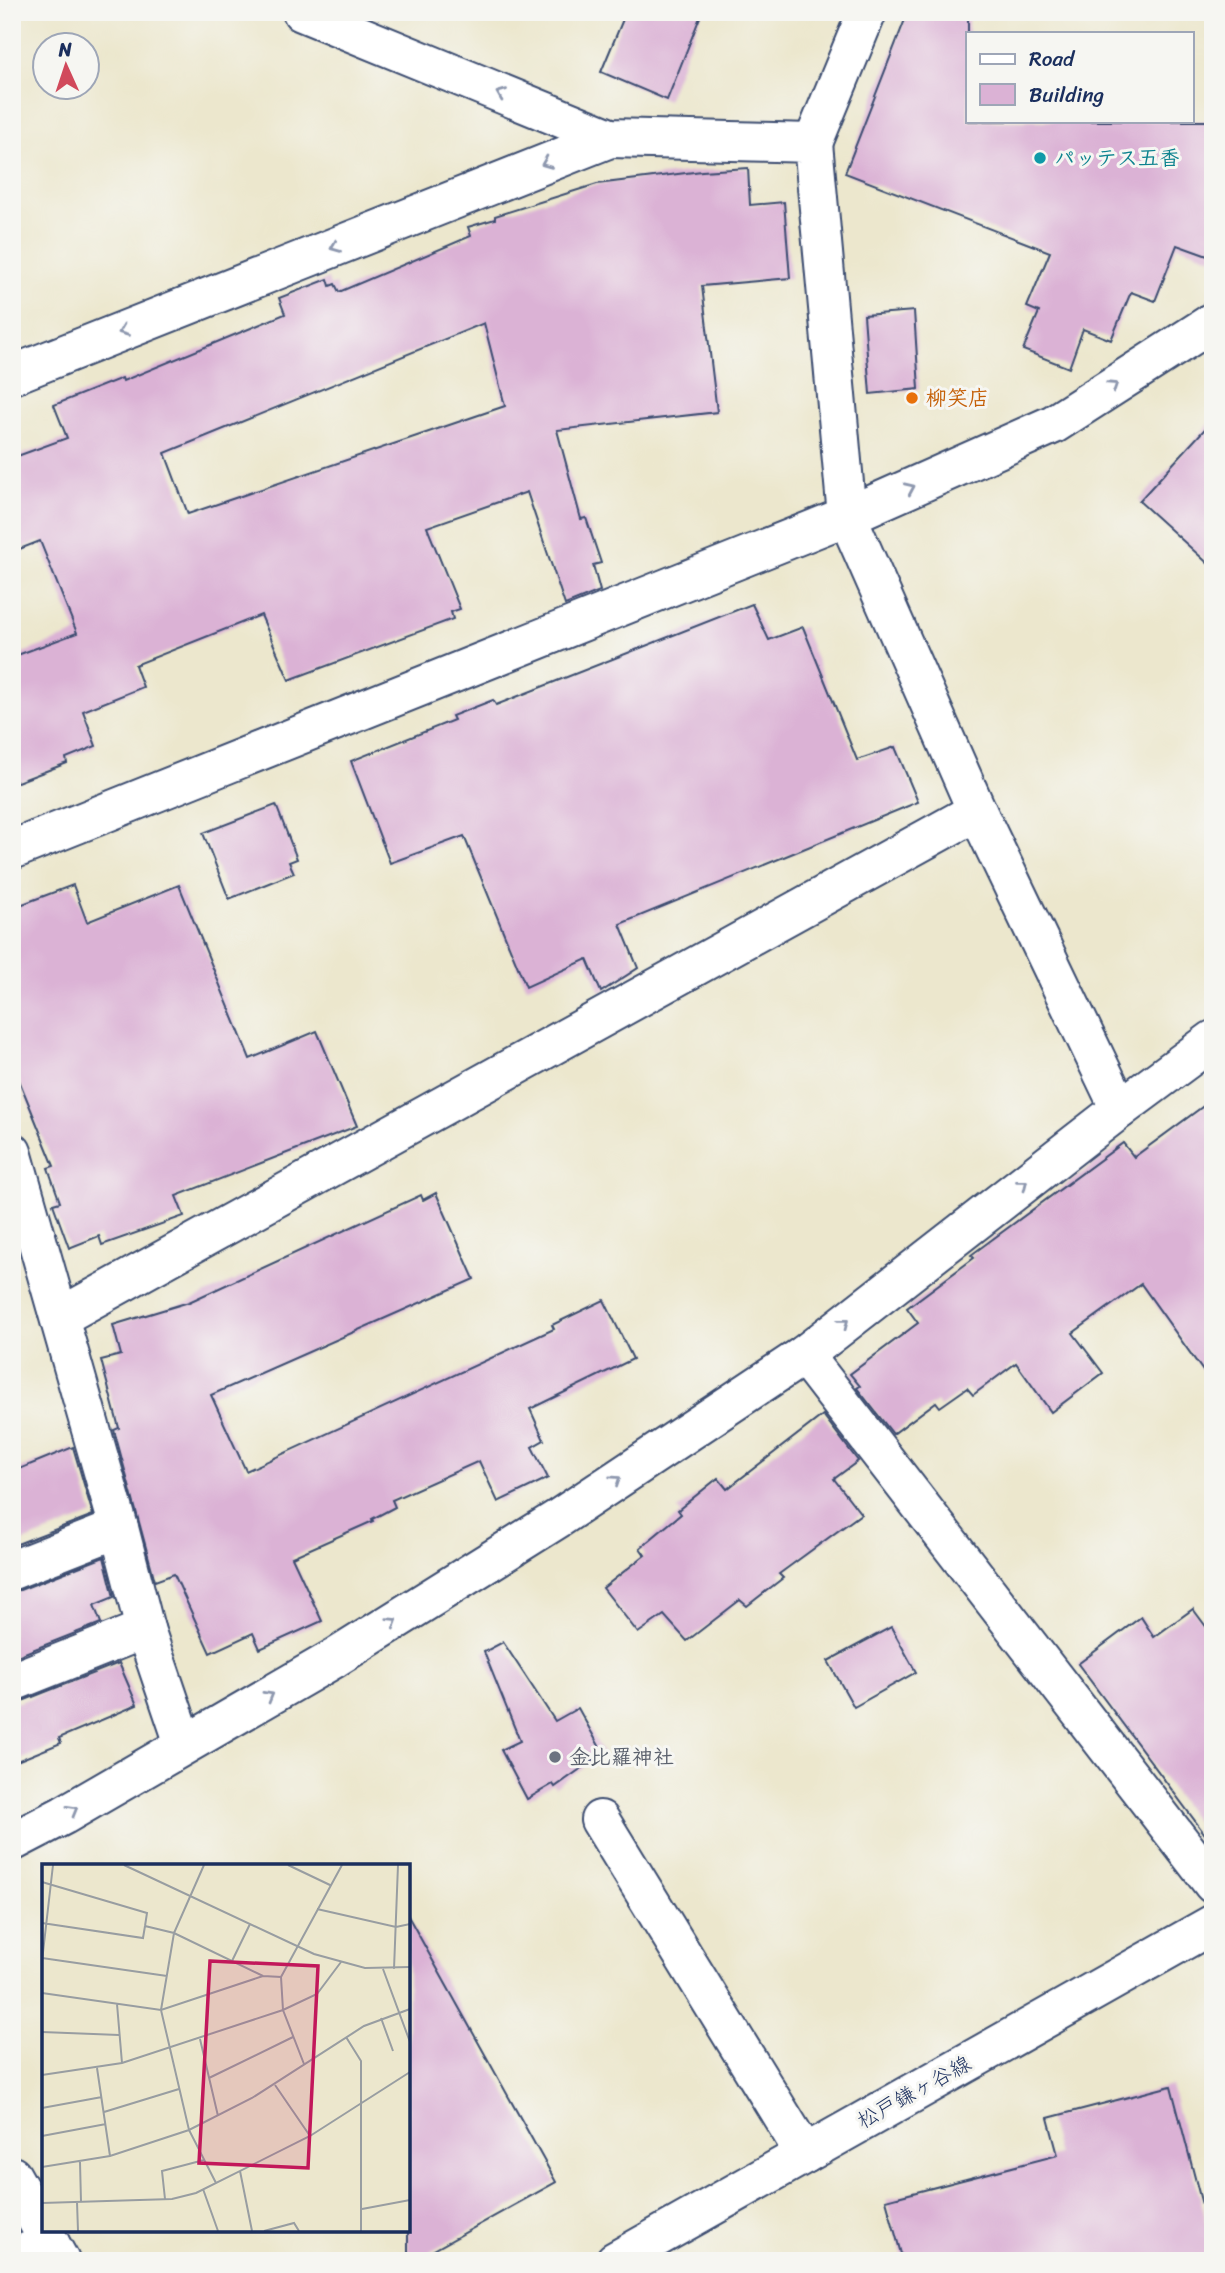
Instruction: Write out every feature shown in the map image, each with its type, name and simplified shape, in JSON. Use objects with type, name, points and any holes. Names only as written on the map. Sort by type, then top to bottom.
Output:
[{"type":"street","points":[[302,12],[610,138],[813,143]]},
{"type":"street","points":[[867,12],[813,143],[847,516],[977,811],[1120,1108]]},
{"type":"street","points":[[12,375],[610,138]]},
{"type":"street","points":[[12,850],[847,516],[1054,424],[1213,322]]},
{"type":"street","points":[[60,1317],[977,811]]},
{"type":"street","points":[[12,1842],[64,1815],[335,1658],[559,1518],[804,1355],[1120,1108],[1213,1040]]},
{"type":"street","points":[[12,1152],[145,1629],[184,1744]]},
{"type":"street","points":[[804,1355],[1213,1884]]},
{"type":"street","points":[[12,1570],[119,1528]]},
{"type":"street","points":[[12,1682],[145,1629]]},
{"type":"street","points":[[600,1820],[805,2154]]},
{"type":"street","name":"松戸鎌ヶ谷線","points":[[615,2261],[1213,1924]]},
{"type":"street","points":[[12,2176],[42,2229]]},
{"type":"street","points":[[12,2258],[55,2252],[43,2231]]},
{"type":"building","points":[[626,12],[702,12],[667,100],[601,72]]},
{"type":"building","name":"パッテス五香","points":[[908,12],[968,12],[966,122],[1213,121],[1213,258],[1177,245],[1155,301],[1131,292],[1111,340],[1083,329],[1069,368],[1023,350],[1039,312],[1027,307],[1050,252],[845,173]]},
{"type":"building","points":[[748,168],[750,205],[784,202],[790,278],[702,286],[717,412],[557,430],[581,519],[586,518],[601,563],[593,565],[600,591],[565,605],[527,492],[427,527],[460,609],[451,612],[453,619],[289,680],[261,615],[135,665],[143,687],[83,711],[96,746],[66,758],[67,763],[12,784],[12,657],[77,633],[40,541],[12,552],[12,458],[67,438],[54,405],[122,378],[123,381],[285,314],[279,298],[328,279],[330,286],[335,284],[339,292],[471,236],[468,227],[495,219],[495,216],[597,184]],"holes":[[[484,323],[505,406],[188,514],[165,453]]]},
{"type":"building","points":[[914,311],[919,389],[870,394],[864,315]]},
{"type":"building","points":[[1213,420],[1213,568],[1139,501]]},
{"type":"building","points":[[752,604],[769,640],[803,627],[857,760],[895,747],[918,802],[620,924],[638,968],[601,992],[587,959],[526,987],[464,836],[390,863],[351,761],[454,720],[452,716],[493,700],[496,705]]},
{"type":"building","points":[[276,805],[297,859],[289,862],[294,873],[229,899],[203,833]]},
{"type":"building","points":[[73,885],[87,922],[179,885],[250,1059],[317,1031],[357,1126],[176,1196],[184,1216],[102,1245],[99,1236],[69,1248],[53,1204],[60,1202],[48,1168],[54,1166],[12,1063],[12,908]]},
{"type":"building","points":[[1213,1099],[1213,1385],[1141,1284],[1073,1333],[1103,1373],[1051,1412],[1016,1363],[973,1395],[967,1388],[940,1407],[936,1402],[893,1434],[857,1388],[860,1386],[850,1374],[918,1323],[907,1308],[974,1258],[971,1255],[1123,1143],[1134,1157]]},
{"type":"building","points":[[436,1193],[474,1279],[211,1395],[246,1471],[554,1329],[552,1325],[604,1300],[633,1359],[530,1409],[544,1440],[532,1447],[548,1478],[498,1502],[479,1461],[392,1500],[395,1507],[372,1519],[373,1521],[292,1557],[322,1621],[260,1649],[253,1633],[210,1653],[174,1574],[155,1581],[114,1430],[119,1428],[101,1360],[121,1355],[113,1325],[189,1302],[421,1195],[423,1200]]},
{"type":"building","points":[[823,1415],[858,1461],[834,1479],[861,1514],[779,1574],[783,1578],[747,1606],[740,1600],[687,1641],[664,1615],[638,1633],[603,1588],[645,1555],[640,1548],[681,1514],[678,1510],[718,1478],[727,1489]]},
{"type":"building","points":[[73,1447],[93,1515],[12,1546],[12,1472]]},
{"type":"building","points":[[104,1557],[114,1597],[94,1605],[101,1623],[12,1658],[12,1591]]},
{"type":"building","points":[[1193,1609],[1213,1636],[1213,1845],[1078,1664],[1141,1617],[1154,1637]]},
{"type":"building","points":[[891,1627],[916,1672],[854,1707],[828,1661]]},
{"type":"building","points":[[503,1642],[555,1721],[578,1708],[603,1753],[555,1787],[553,1784],[527,1799],[501,1750],[520,1741],[484,1652]]},
{"type":"building","points":[[119,1663],[137,1705],[59,1738],[61,1743],[12,1763],[12,1703]]},
{"type":"building","points":[[410,1920],[556,2182],[414,2261],[408,2261]]},
{"type":"building","points":[[1171,2086],[1213,2247],[1213,2261],[903,2261],[886,2200],[1058,2155],[1048,2118]]},
{"type":"place","name":"パッテス五香","points":[[1040,158]]},
{"type":"place","name":"柳笑店","points":[[912,398]]},
{"type":"place","name":"金比羅神社","points":[[555,1757]]}]
